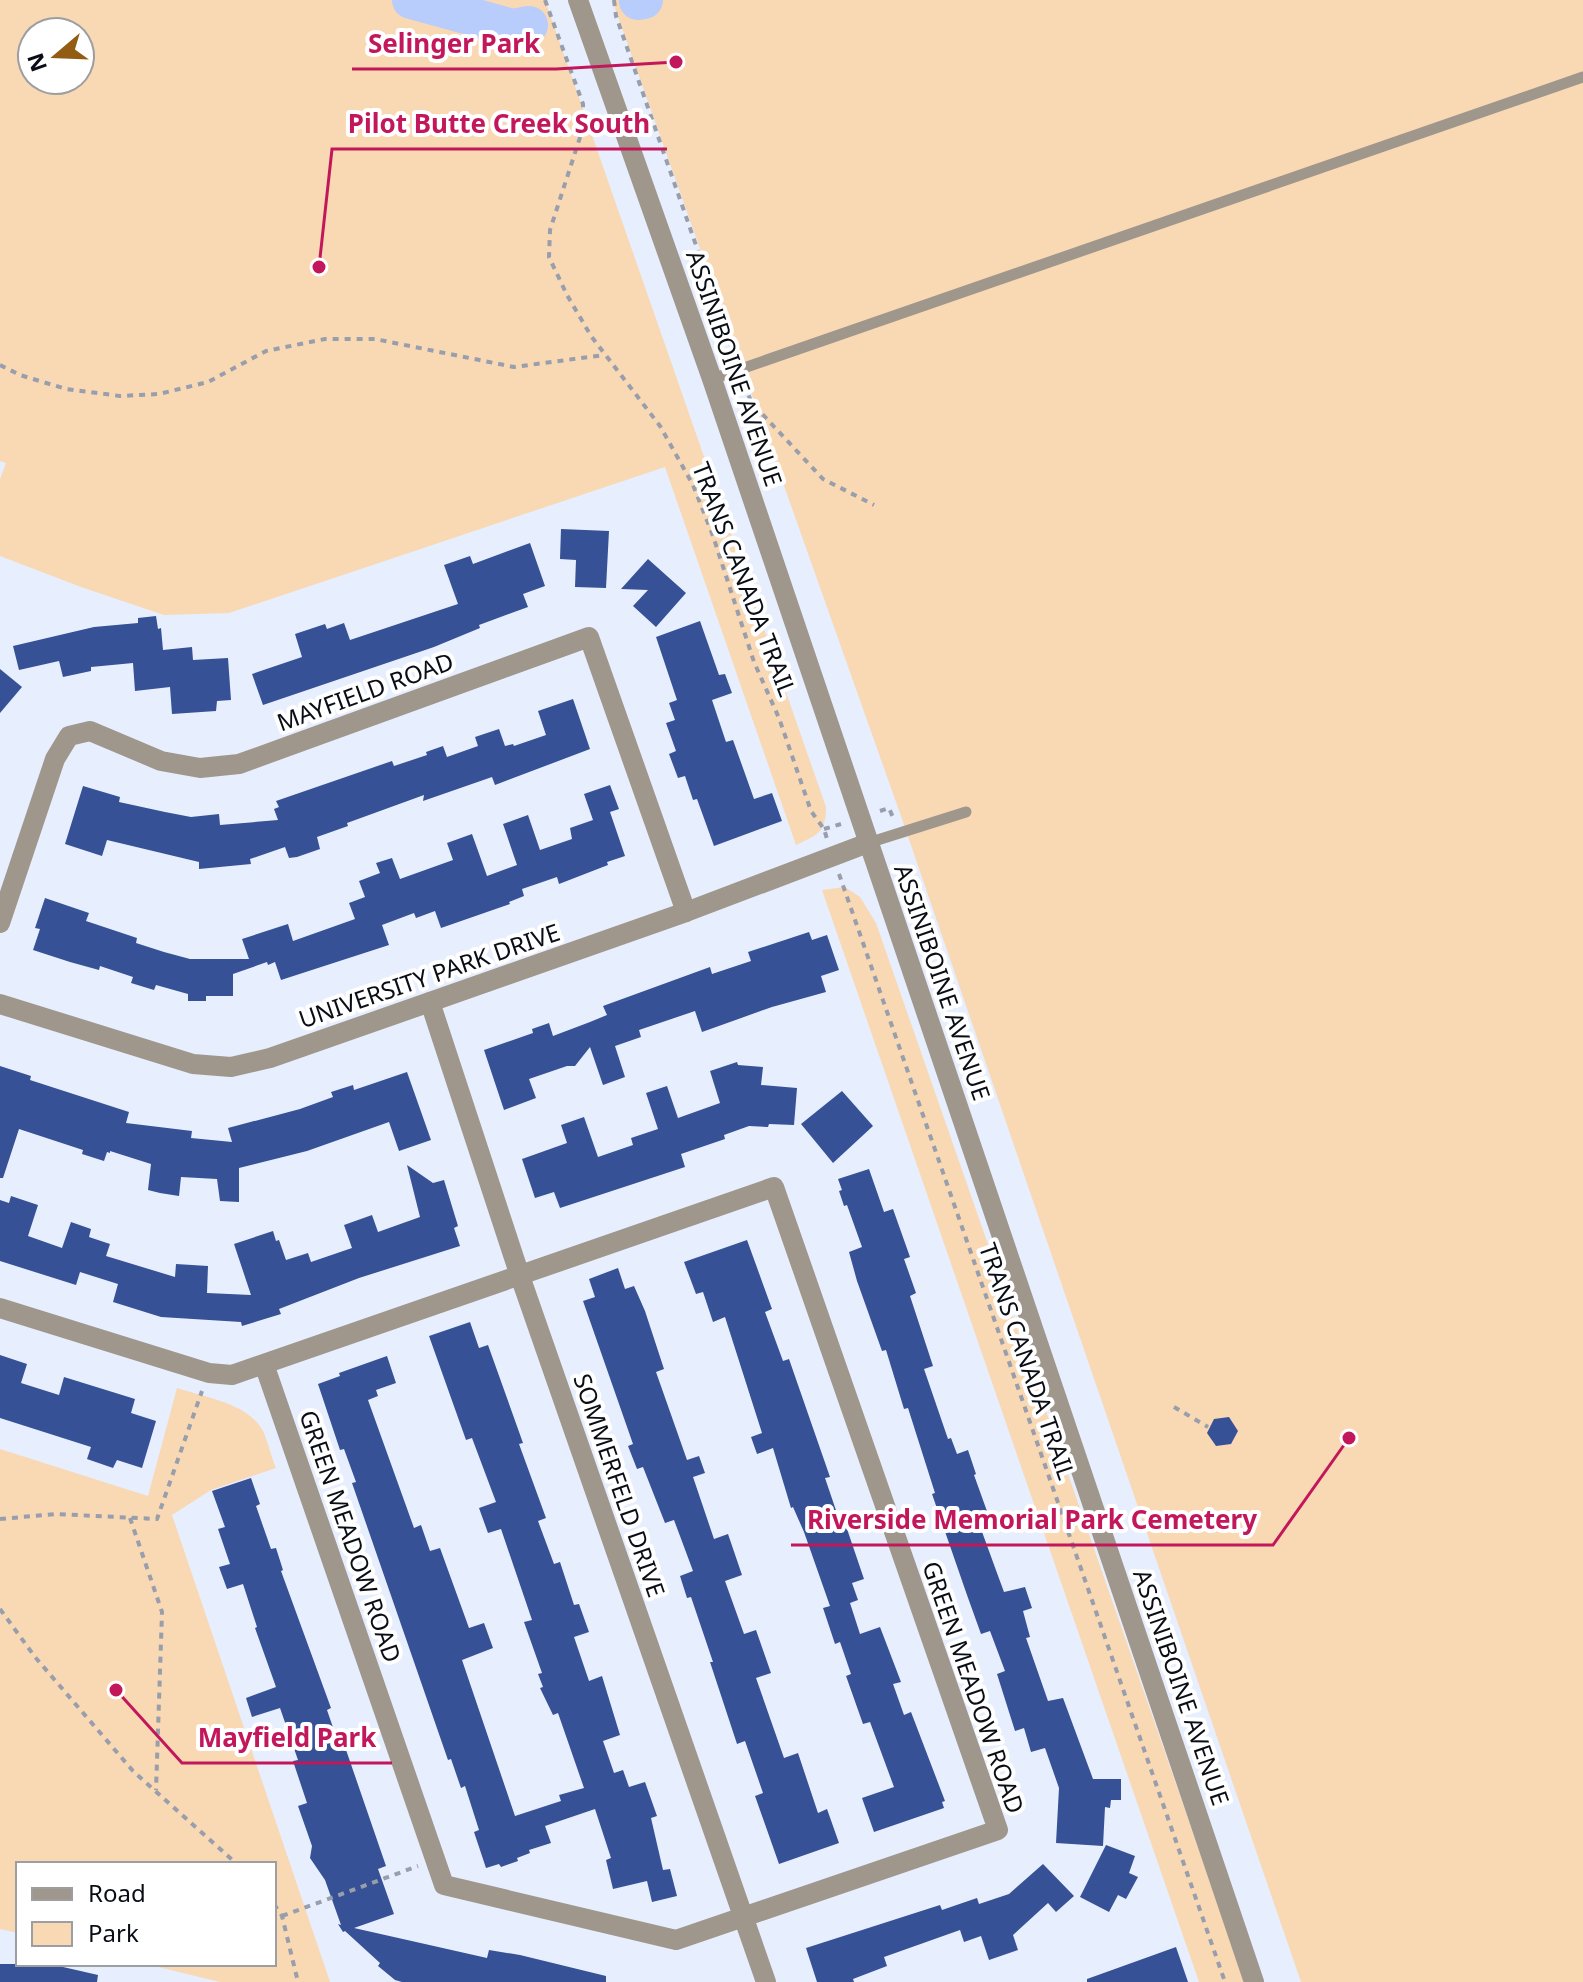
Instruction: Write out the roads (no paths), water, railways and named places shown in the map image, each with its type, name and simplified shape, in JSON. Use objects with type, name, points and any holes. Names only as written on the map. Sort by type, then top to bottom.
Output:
[{"type":"street","name":"ASSINIBOINE AVENUE","points":[[578,0],[712,379],[1254,1982]]},
{"type":"street","name":"MAYFIELD ROAD","points":[[0,923],[55,759],[69,736],[90,731],[161,761],[200,768],[239,764],[589,637],[686,912]]},
{"type":"street","name":"UNIVERSITY PARK DRIVE","points":[[0,1004],[193,1064],[231,1067],[270,1058],[686,912],[868,843]]},
{"type":"street","name":"SOMMERFELD DRIVE","points":[[430,1002],[520,1276],[766,1982]]},
{"type":"street","name":"GREEN MEADOW ROAD","points":[[0,1308],[209,1373],[232,1375],[774,1187],[998,1830],[676,1940],[444,1885],[264,1364]]},
{"type":"lane","points":[[712,379],[1583,77]]},
{"type":"lane","points":[[868,843],[966,812]]},
{"type":"waterway","points":[[411,0],[513,28],[529,25]]},
{"type":"waterway","points":[[638,1],[644,0]]},
{"type":"place","name":"Selinger Park","points":[[676,62]]},
{"type":"place","name":"Pilot Butte Creek South","points":[[319,267]]},
{"type":"place","name":"Riverside Memorial Park Cemetery","points":[[1349,1438]]},
{"type":"place","name":"Mayfield Park","points":[[116,1690]]}]
